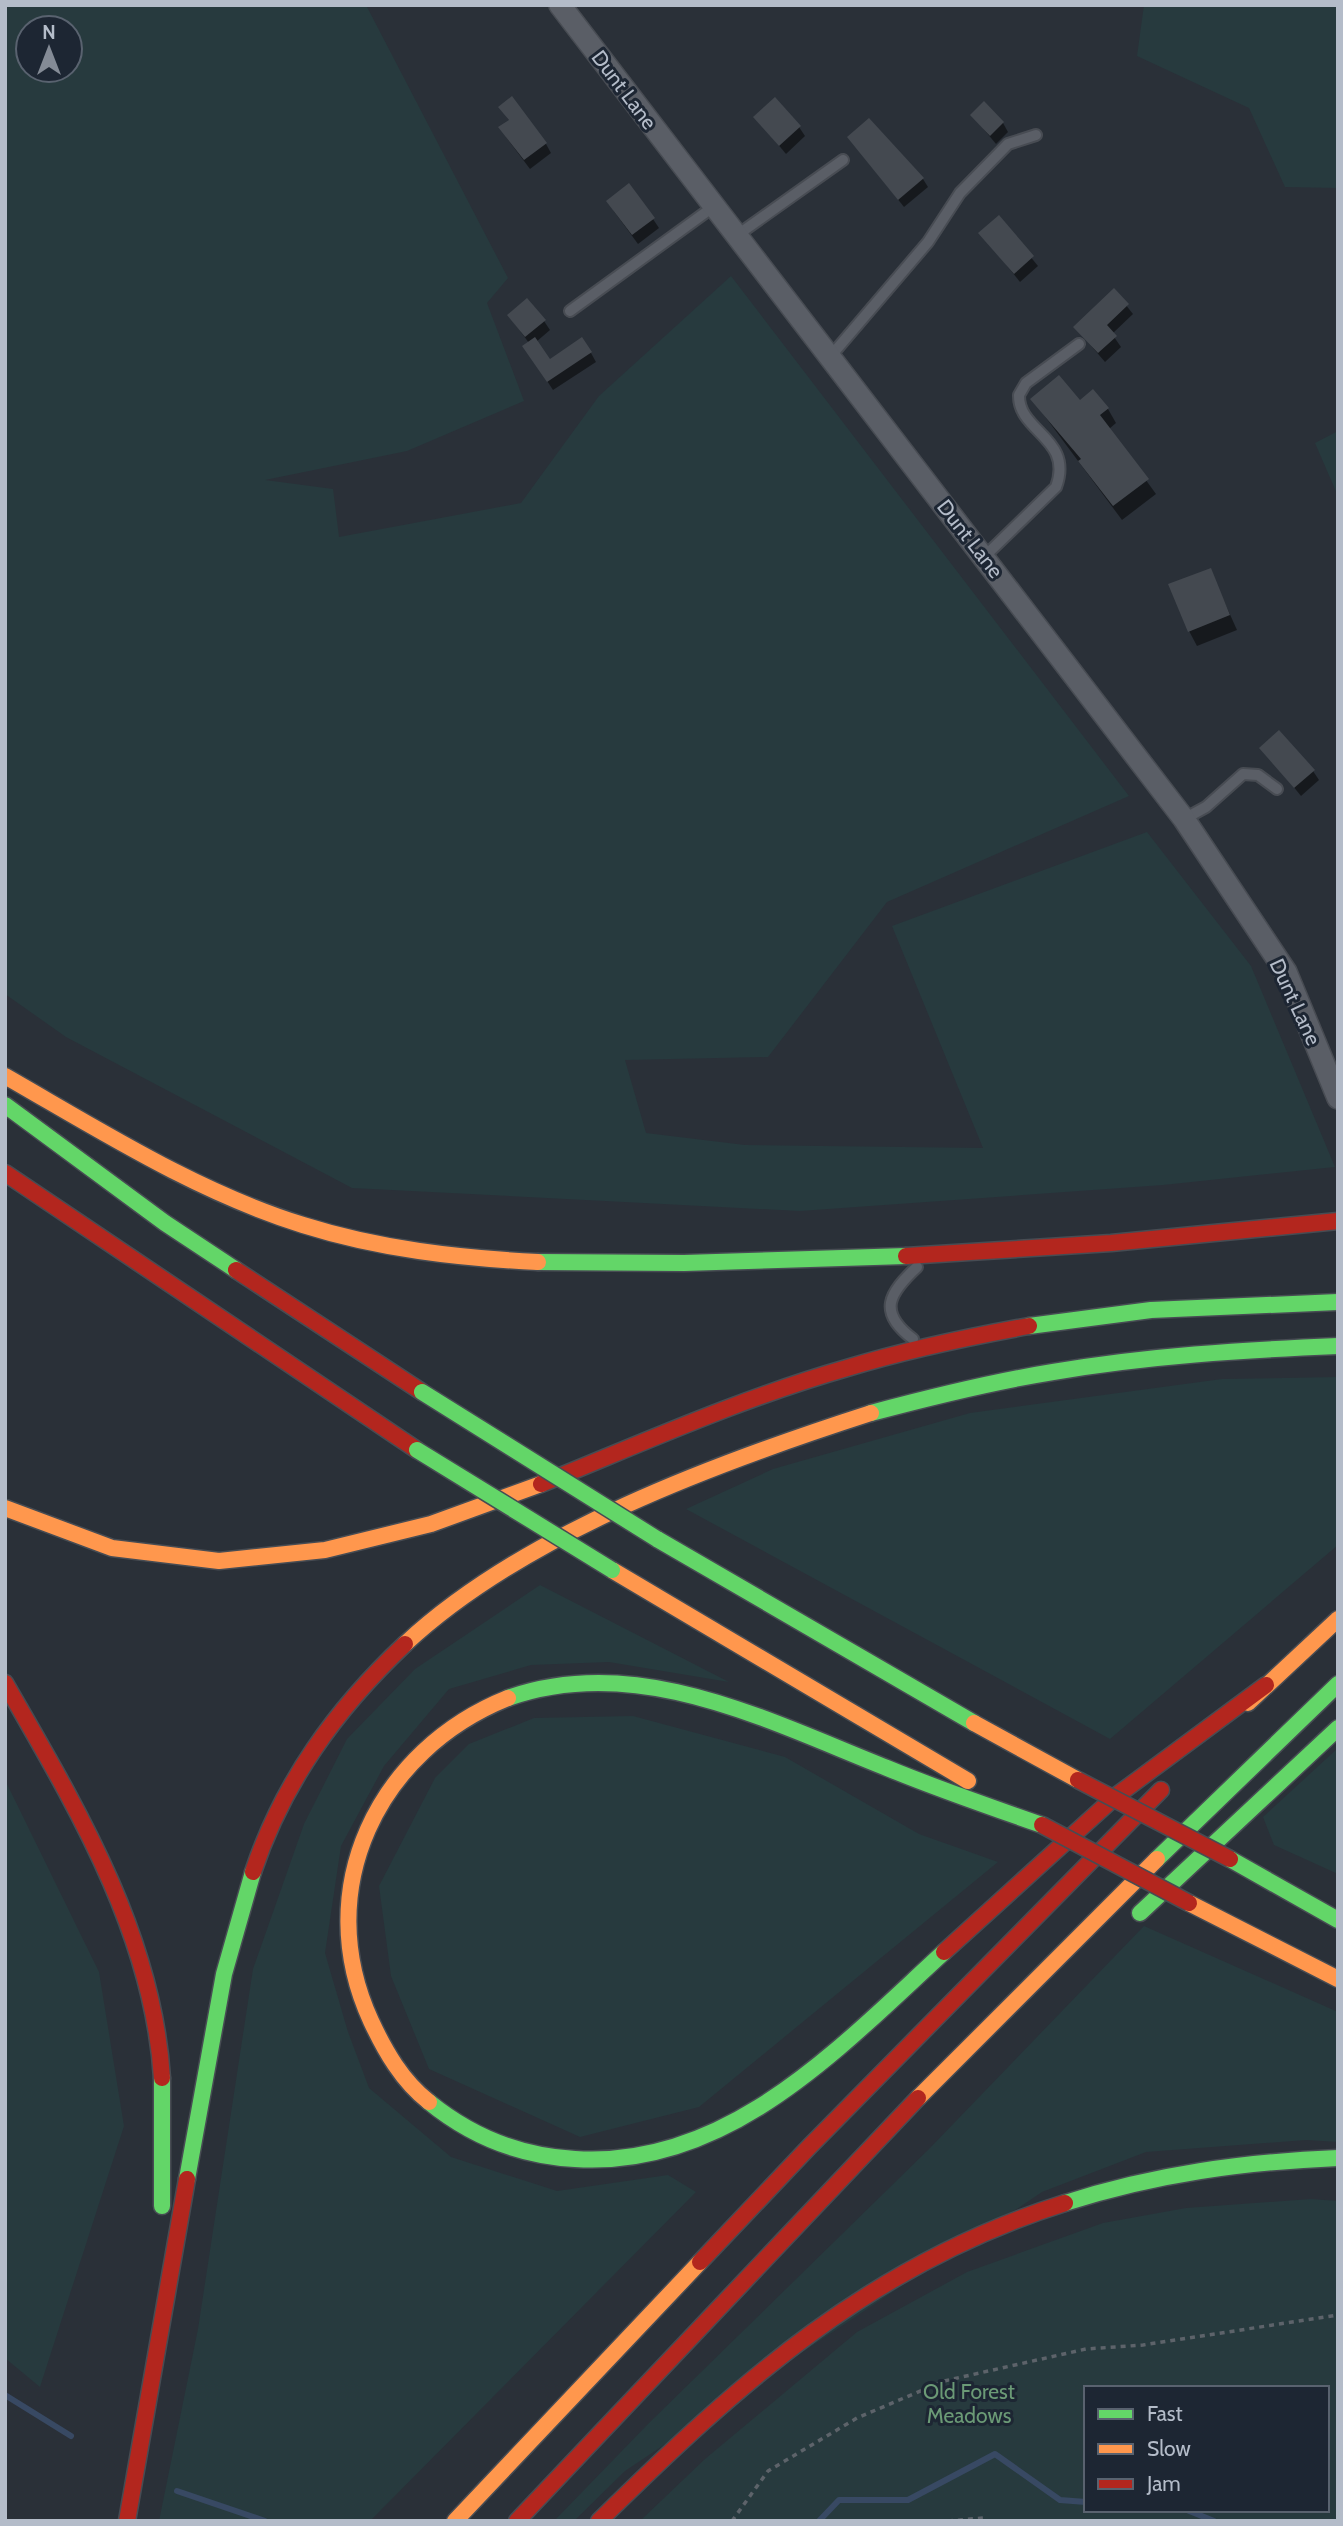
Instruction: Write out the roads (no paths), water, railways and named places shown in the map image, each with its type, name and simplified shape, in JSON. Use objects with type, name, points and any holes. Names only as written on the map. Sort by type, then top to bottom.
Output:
[{"type":"highway","points":[[5,1076],[127,1147],[281,1218],[346,1238],[403,1250],[464,1258],[544,1263],[657,1263],[928,1257],[1338,1221]]},
{"type":"highway","points":[[5,1105],[165,1223],[422,1392],[657,1539],[917,1691],[1338,1920]]},
{"type":"highway","points":[[5,1172],[417,1450],[612,1570],[1042,1825],[1338,1979]]},
{"type":"highway","points":[[5,1508],[89,1542],[170,1557],[247,1560],[338,1548],[430,1525],[517,1496],[726,1411],[842,1369],[923,1347],[1066,1320],[1148,1310],[1259,1303],[1338,1302]]},
{"type":"highway","points":[[127,2521],[209,2048],[237,1924],[258,1857],[296,1775],[324,1733],[355,1695],[419,1629],[457,1600],[533,1551],[656,1491],[780,1440],[839,1420],[1002,1380],[1086,1365],[1271,1348],[1338,1346]]},
{"type":"highway","points":[[455,2521],[809,2147],[1266,1685],[1338,1619]]},
{"type":"highway","points":[[1042,1825],[697,1697],[624,1683],[587,1682],[531,1689],[504,1697],[452,1725],[412,1759],[384,1796],[361,1845],[351,1890],[349,1938],[357,1986],[374,2035],[401,2074],[440,2115],[494,2144],[551,2159],[582,2162],[640,2157],[697,2140],[775,2097],[828,2055],[1136,1779],[1266,1685]]},
{"type":"highway","points":[[5,1683],[76,1810],[108,1879],[128,1928],[153,2011],[159,2042],[164,2105],[163,2310]]},
{"type":"highway","points":[[517,2521],[901,2115],[1082,1932],[1338,1684]]},
{"type":"highway","points":[[1124,1927],[1338,1728]]},
{"type":"highway","points":[[1230,1859],[1313,1885]]},
{"type":"highway","points":[[901,2115],[1040,1999]]},
{"type":"highway","points":[[599,2521],[720,2405],[775,2359],[881,2284],[934,2257],[1043,2208],[1101,2191],[1207,2168],[1266,2161],[1338,2158]]},
{"type":"street","name":"Dunt Lane","points":[[560,5],[1184,820],[1286,972],[1338,1098]]},
{"type":"lane","points":[[830,357],[928,242],[960,193],[1008,144],[1036,135]]},
{"type":"lane","points":[[736,236],[843,160]]},
{"type":"lane","points":[[570,311],[713,207]]},
{"type":"lane","points":[[984,557],[1056,487],[1060,477],[1059,457],[1023,411],[1019,395],[1026,383],[1079,344]]},
{"type":"lane","points":[[1184,820],[1206,807],[1243,774],[1258,775],[1277,789]]},
{"type":"lane","points":[[923,1347],[897,1327],[890,1310],[894,1289],[928,1257]]},
{"type":"waterway","points":[[5,2395],[71,2436]]},
{"type":"waterway","points":[[819,2521],[839,2500],[908,2500],[995,2454],[1060,2500],[1084,2502]]},
{"type":"waterway","points":[[177,2491],[265,2521]]},
{"type":"waterway","points":[[1192,2512],[1214,2521]]},
{"type":"park label","name":"Old Forest Meadows","points":[[969,2404]]}]
